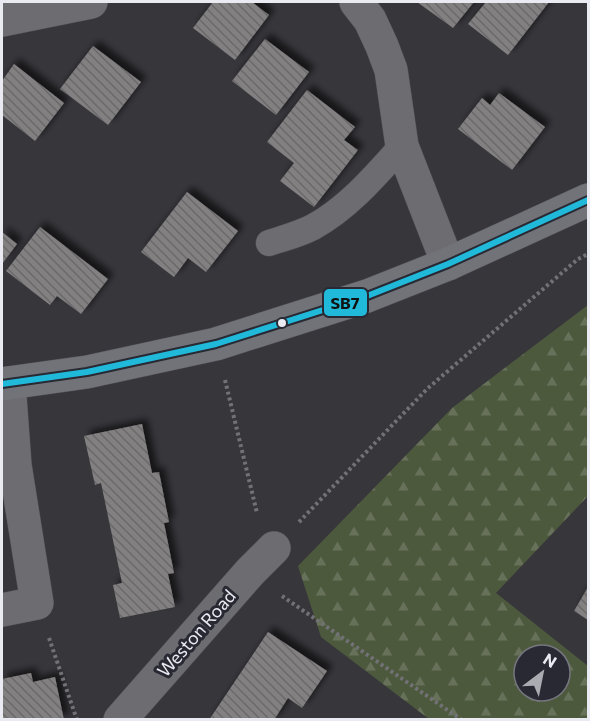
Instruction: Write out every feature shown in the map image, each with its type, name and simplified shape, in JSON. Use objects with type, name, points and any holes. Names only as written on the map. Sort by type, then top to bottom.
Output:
[{"type":"street","points":[[2,20],[91,2]]},
{"type":"street","points":[[356,2],[370,20],[391,70],[402,147],[448,264]]},
{"type":"street","points":[[2,610],[37,603],[15,465],[5,383],[87,372],[216,344],[367,296],[448,264],[588,200]]},
{"type":"street","name":"Weston Road","points":[[120,720],[264,559]]},
{"type":"lane","points":[[270,243],[312,228],[335,212],[373,178],[402,147]]},
{"type":"path","points":[[264,559],[427,389],[578,259],[588,254]]},
{"type":"path","points":[[216,344],[270,589],[462,720]]},
{"type":"path","points":[[37,603],[77,720]]},
{"type":"green space","points":[[588,305],[588,496],[496,593],[559,643],[512,643],[512,703],[572,703],[572,653],[588,666],[588,719],[429,719],[321,637],[298,566],[452,408]]},
{"type":"building","points":[[213,2],[252,2],[269,15],[235,60],[193,28]]},
{"type":"building","points":[[417,2],[474,2],[453,28]]},
{"type":"building","points":[[486,2],[549,2],[508,55],[468,24]]},
{"type":"building","points":[[265,39],[309,72],[276,115],[232,81]]},
{"type":"building","points":[[93,46],[141,82],[108,125],[60,89]]},
{"type":"building","points":[[14,64],[64,103],[35,141],[2,115],[2,81]]},
{"type":"building","points":[[307,90],[355,127],[344,140],[358,150],[314,207],[280,181],[294,163],[267,142]]},
{"type":"building","points":[[499,93],[545,127],[512,170],[458,129],[482,98],[490,105]]},
{"type":"building","points":[[187,192],[238,231],[206,272],[188,258],[174,277],[141,252]]},
{"type":"building","points":[[40,227],[108,279],[81,314],[57,296],[50,305],[6,271]]},
{"type":"building","points":[[2,232],[17,244],[2,264]]},
{"type":"building","points":[[142,424],[152,473],[159,472],[169,522],[164,523],[174,573],[168,574],[175,607],[120,618],[113,585],[122,583],[101,483],[95,485],[84,436]]},
{"type":"building","points":[[588,587],[588,620],[574,611]]},
{"type":"building","points":[[268,632],[327,671],[302,708],[288,698],[274,720],[209,720]]},
{"type":"building","points":[[31,673],[33,682],[55,677],[64,720],[2,720],[2,679]]},
{"type":"transit line","name":"SB7","points":[[2,384],[87,372],[216,344],[367,296],[448,264],[588,200]]}]
